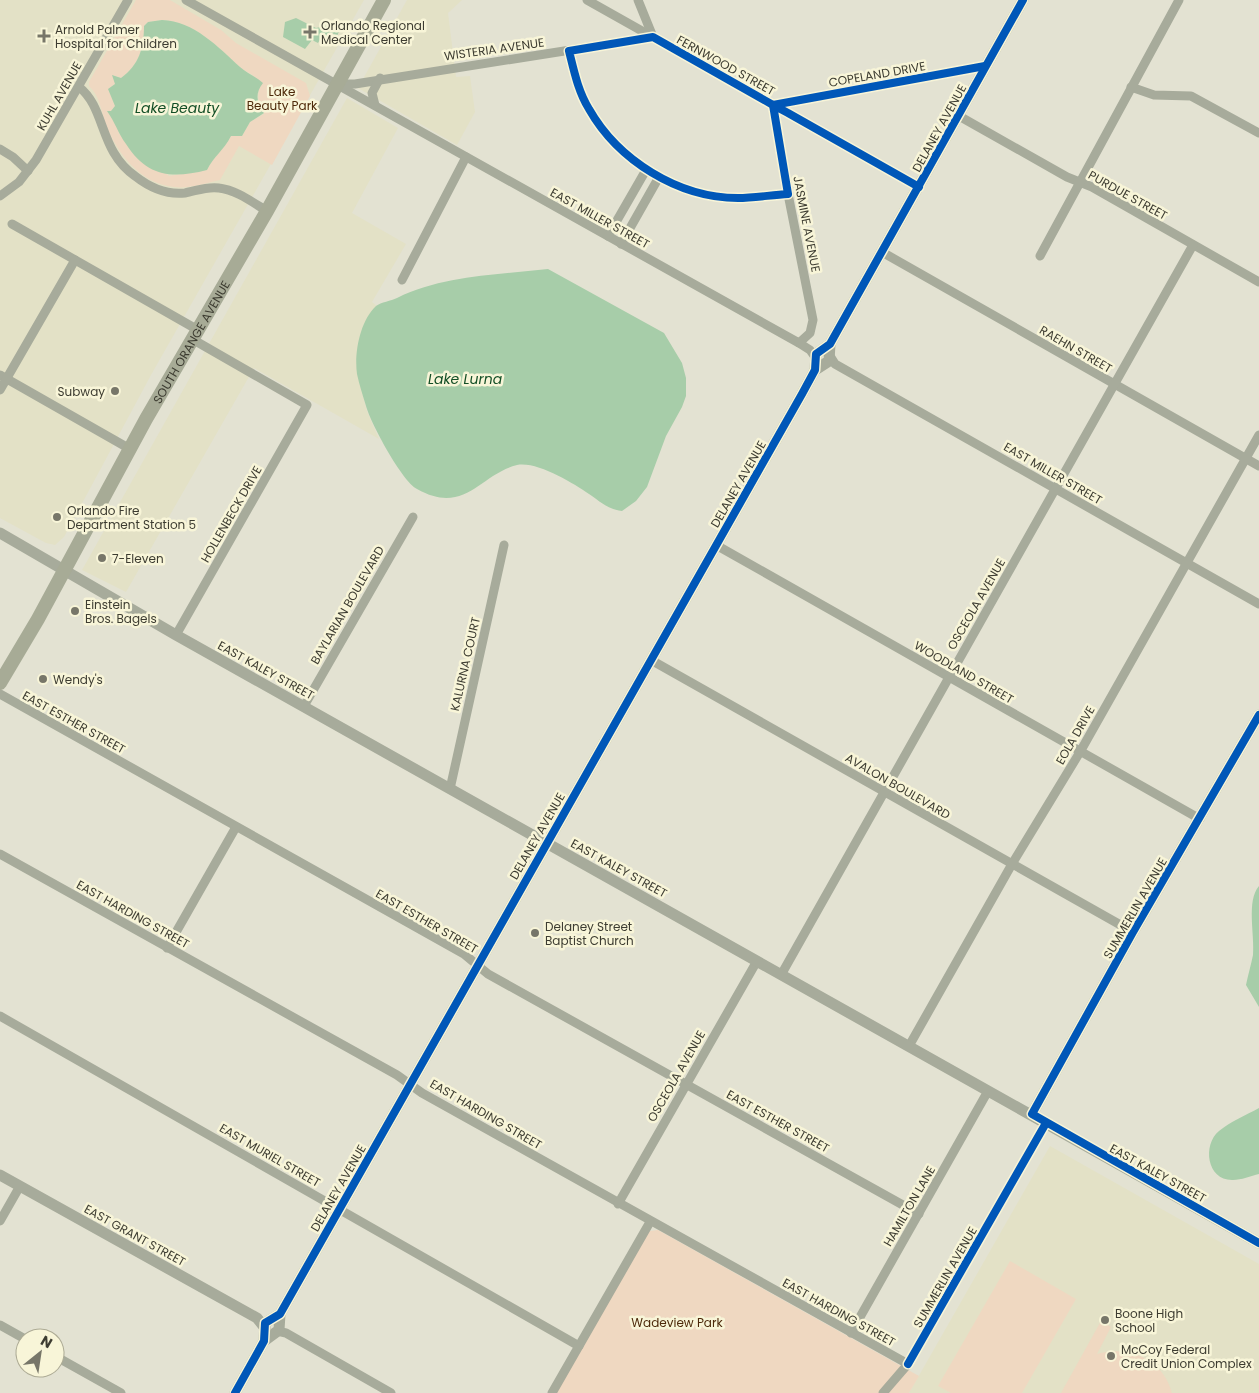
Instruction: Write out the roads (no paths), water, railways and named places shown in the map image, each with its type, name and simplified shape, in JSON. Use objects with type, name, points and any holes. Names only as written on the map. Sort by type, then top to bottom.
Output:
[{"type":"main road","name":"SOUTH ORANGE AVENUE","points":[[0,683],[384,0]]},
{"type":"street","name":"KUHL AVENUE","points":[[0,196],[13,187],[28,171],[79,87],[128,0]]},
{"type":"street","points":[[186,0],[378,107]]},
{"type":"street","name":"FERNWOOD STREET","points":[[587,0],[918,187]]},
{"type":"street","points":[[638,0],[653,37]]},
{"type":"street","name":"DELANEY AVENUE","points":[[235,1393],[274,1327],[546,842],[823,357],[1022,0]]},
{"type":"street","points":[[1040,256],[1179,0]]},
{"type":"street","name":"WISTERIA AVENUE","points":[[337,84],[356,84],[380,78],[653,37]]},
{"type":"street","points":[[569,51],[578,88],[599,126],[616,145],[646,170],[659,177],[704,193],[737,198],[788,194]]},
{"type":"street","name":"COPELAND DRIVE","points":[[773,105],[985,66]]},
{"type":"street","points":[[378,107],[372,93],[380,78]]},
{"type":"street","points":[[1131,86],[1154,95],[1191,96],[1259,133]]},
{"type":"street","points":[[79,87],[92,98],[110,148],[126,169],[142,181],[159,190],[178,193],[220,188],[234,192],[267,211]]},
{"type":"street","name":"JASMINE AVENUE","points":[[773,105],[788,194],[813,320],[810,333],[799,343]]},
{"type":"street","name":"EAST MILLER STREET","points":[[378,107],[1259,604]]},
{"type":"street","name":"PURDUE STREET","points":[[958,116],[1259,282]]},
{"type":"street","points":[[0,149],[12,156],[28,171]]},
{"type":"street","points":[[402,280],[466,156]]},
{"type":"street","points":[[608,236],[646,170]]},
{"type":"street","points":[[621,244],[659,177]]},
{"type":"street","points":[[12,224],[195,334]]},
{"type":"street","name":"OSCEOLA AVENUE","points":[[781,975],[1193,245]]},
{"type":"street","name":"RAEHN STREET","points":[[882,252],[1113,385],[1259,466]]},
{"type":"street","points":[[0,390],[3,377],[74,260]]},
{"type":"street","name":"HOLLENBECK DRIVE","points":[[176,635],[307,405],[195,334]]},
{"type":"street","points":[[3,377],[130,449]]},
{"type":"street","name":"EOLA DRIVE","points":[[909,1046],[1012,864],[1080,752],[1259,435]]},
{"type":"street","name":"BAYLARIAN BOULEVARD","points":[[304,706],[412,517]]},
{"type":"street","name":"EAST KALEY STREET","points":[[0,533],[176,635],[1259,1242]]},
{"type":"street","name":"KALURNA COURT","points":[[450,789],[504,545]]},
{"type":"street","name":"WOODLAND STREET","points":[[716,545],[1200,820]]},
{"type":"street","name":"AVALON BOULEVARD","points":[[651,660],[1133,932]]},
{"type":"street","name":"EAST ESTHER STREET","points":[[0,694],[464,954],[488,974],[918,1214]]},
{"type":"street","name":"SUMMERLIN AVENUE","points":[[1032,1114],[1133,932],[1200,820],[1259,715]]},
{"type":"street","points":[[167,948],[236,827]]},
{"type":"street","name":"EAST HARDING STREET","points":[[0,854],[410,1084],[650,1222],[908,1364]]},
{"type":"street","name":"OSCEOLA AVENUE","points":[[618,1204],[757,961]]},
{"type":"street","name":"EAST MURIEL STREET","points":[[0,1016],[579,1346]]},
{"type":"street","name":"HAMILTON LANE","points":[[851,1333],[988,1091]]},
{"type":"street","name":"SUMMERLIN AVENUE","points":[[883,1393],[908,1364],[1046,1123]]},
{"type":"street","name":"EAST GRANT STREET","points":[[0,1175],[391,1393]]},
{"type":"street","points":[[0,1221],[20,1186]]},
{"type":"street","points":[[552,1393],[650,1222]]},
{"type":"street","points":[[0,1325],[15,1333]]},
{"type":"street","points":[[65,1362],[121,1393]]},
{"type":"water","points":[[296,18],[316,28],[325,26],[340,29],[337,36],[332,33],[328,40],[322,36],[318,43],[312,40],[305,49],[283,37],[285,22]]},
{"type":"water","name":"Lake Beauty","points":[[174,21],[185,25],[205,36],[243,69],[263,83],[259,90],[258,98],[259,106],[264,113],[250,122],[242,136],[231,136],[207,170],[194,173],[172,174],[161,173],[152,169],[134,155],[123,140],[107,111],[111,111],[115,106],[108,89],[115,84],[112,75],[121,78],[127,73],[139,55],[143,42],[144,26],[148,22]]},
{"type":"water","name":"Lake Lurna","points":[[548,269],[664,333],[682,363],[686,378],[686,396],[666,436],[647,487],[636,501],[622,511],[608,507],[574,484],[554,474],[534,466],[525,465],[517,465],[504,470],[460,496],[448,498],[434,496],[417,489],[403,475],[380,438],[362,394],[357,374],[356,357],[359,338],[370,312],[378,305],[415,290],[452,280]]},
{"type":"water","points":[[1259,886],[1259,1007],[1246,985],[1253,955],[1253,900]]},
{"type":"water","points":[[1259,1108],[1259,1174],[1236,1180],[1224,1179],[1217,1175],[1213,1169],[1209,1153],[1210,1145],[1219,1131]]},
{"type":"place","name":"Orlando Regional Medical Center","points":[[310,32]]},
{"type":"place","name":"Arnold Palmer Hospital for Children","points":[[44,36]]},
{"type":"place","name":"Subway","points":[[115,391]]},
{"type":"place","name":"Orlando Fire Department Station 5","points":[[57,517]]},
{"type":"place","name":"7-Eleven","points":[[102,558]]},
{"type":"place","name":"Einstein Bros. Bagels","points":[[75,611]]},
{"type":"place","name":"Wendy's","points":[[43,679]]},
{"type":"place","name":"Delaney Street Baptist Church","points":[[535,933]]},
{"type":"place","name":"Boone High School","points":[[1105,1320]]},
{"type":"place","name":"McCoy Federal Credit Union Complex","points":[[1111,1356]]},
{"type":"park label","name":"Lake Beauty Park","points":[[282,98]]},
{"type":"park label","name":"Wadeview Park","points":[[677,1322]]}]
